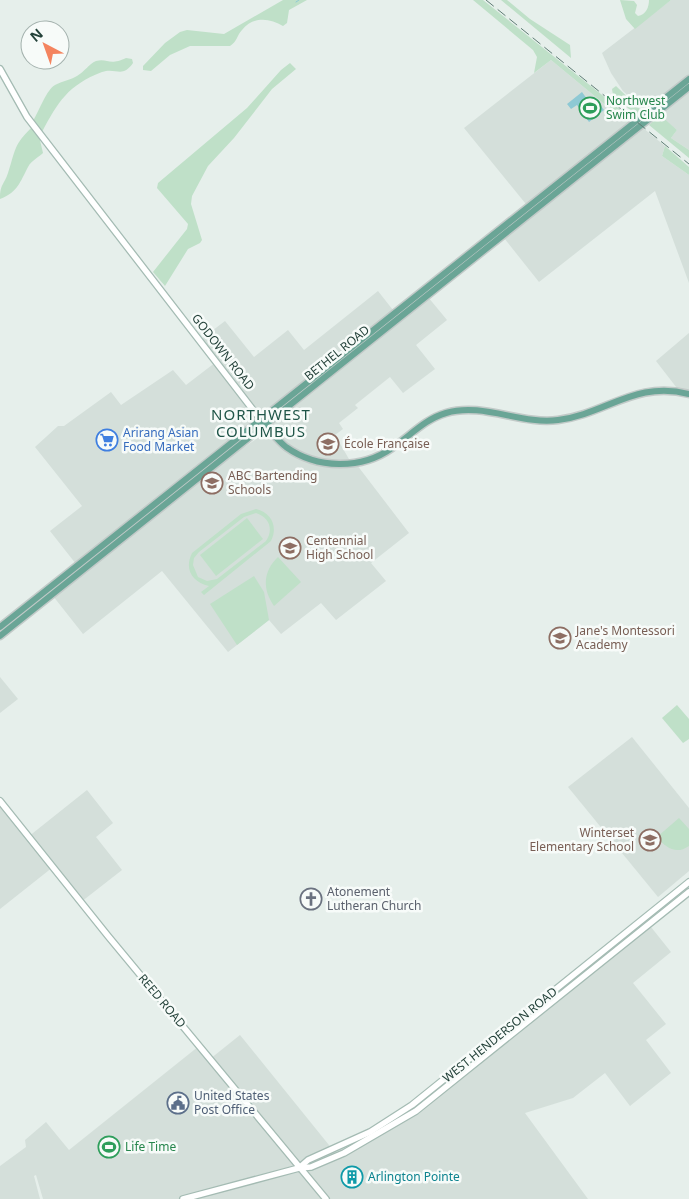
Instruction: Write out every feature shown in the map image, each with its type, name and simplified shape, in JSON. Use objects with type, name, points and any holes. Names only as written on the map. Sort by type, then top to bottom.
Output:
[{"type":"main road","name":"GODOWN ROAD","points":[[0,69],[27,117],[260,419],[284,445],[304,457],[328,463],[346,464],[362,462],[382,454],[427,422],[451,412],[471,410],[529,419],[557,420],[580,414],[641,392],[668,390],[689,394]]},
{"type":"main road","name":"BETHEL ROAD","points":[[0,627],[260,419],[689,81]]},
{"type":"main road","points":[[686,90],[684,87],[689,81]]},
{"type":"main road","name":"BETHEL ROAD","points":[[0,636],[686,90]]},
{"type":"main road","points":[[652,117],[668,101],[669,95]]},
{"type":"main road","name":"REED ROAD","points":[[0,801],[326,1199]]},
{"type":"main road","name":"WEST HENDERSON ROAD","points":[[299,1168],[308,1160],[384,1124],[419,1100],[689,882]]},
{"type":"main road","name":"WEST HENDERSON ROAD","points":[[184,1199],[299,1168],[311,1167],[344,1153],[402,1121],[444,1090],[689,892]]},
{"type":"main road","points":[[344,1153],[348,1154],[369,1145]]},
{"type":"shaded area","points":[[671,0],[689,0],[689,150],[671,138],[677,130],[660,116],[655,120],[623,91],[611,73],[602,53]]},
{"type":"shaded area","points":[[551,60],[626,122],[631,118],[665,146],[662,156],[689,175],[689,283],[655,191],[539,282],[504,238],[534,214],[464,128]]},
{"type":"shaded area","points":[[378,291],[400,319],[428,297],[447,320],[416,345],[435,369],[403,393],[390,377],[355,405],[358,408],[339,423],[343,429],[335,435],[353,466],[357,465],[409,533],[371,563],[386,581],[336,620],[321,603],[281,634],[269,620],[228,652],[162,571],[83,634],[53,596],[212,468],[264,434],[253,422],[76,564],[50,531],[82,506],[35,447],[58,426],[64,426],[111,392],[121,405],[173,370],[186,385],[216,362],[200,340],[225,321],[254,357],[288,330],[304,350]]},
{"type":"shaded area","points":[[689,333],[689,395],[680,392],[656,361]]},
{"type":"shaded area","points":[[0,677],[18,699],[0,713]]},
{"type":"shaded area","name":"Winterset Elementary School","points":[[632,737],[689,808],[689,871],[658,897],[568,787]]},
{"type":"shaded area","points":[[87,790],[113,823],[96,837],[122,870],[81,902],[53,867],[0,909],[0,802],[28,837]]},
{"type":"shaded area","points":[[647,922],[671,952],[633,983],[666,1024],[646,1040],[671,1073],[630,1106],[605,1073],[573,1098],[525,1113],[588,1199],[43,1199],[36,1175],[34,1176],[40,1199],[0,1199],[0,1166],[26,1147],[25,1140],[46,1122],[69,1150],[199,1046],[210,1059],[240,1035],[337,1155],[410,1112]]},
{"type":"green space","points":[[283,0],[307,0],[289,10],[287,23],[283,26],[273,21],[256,20],[246,25],[230,46],[190,46],[170,55],[151,71],[143,70],[143,66],[165,43],[180,32],[187,30],[224,34]]},
{"type":"green space","points":[[473,0],[483,0],[631,118],[626,122],[551,60],[534,73],[537,57],[533,50]]},
{"type":"green space","points":[[501,0],[507,0],[530,19],[570,45],[571,58]]},
{"type":"green space","points":[[620,0],[634,1],[637,5],[635,13],[638,16],[646,10],[649,0],[671,0],[635,29],[626,19]]},
{"type":"green space","points":[[126,58],[132,59],[133,63],[129,68],[122,72],[102,72],[90,77],[72,89],[59,103],[42,132],[33,121],[52,87],[72,79],[96,61],[112,62]]},
{"type":"green space","points":[[290,63],[296,69],[272,89],[234,138],[208,166],[192,196],[191,204],[202,240],[188,249],[165,286],[153,272],[187,229],[188,224],[157,188],[158,183],[247,108],[281,70]]},
{"type":"green space","points":[[616,86],[640,109],[637,116],[613,95],[612,89]]},
{"type":"green space","points":[[660,115],[677,130],[671,138],[689,150],[689,158],[649,125]]},
{"type":"green space","points":[[32,127],[39,136],[43,153],[29,165],[15,190],[0,199],[1,187],[8,173],[16,148]]},
{"type":"green space","points":[[665,146],[689,167],[689,175],[662,156]]},
{"type":"green space","points":[[256,509],[270,517],[274,526],[271,541],[204,595],[201,592],[209,586],[194,578],[189,569],[192,553],[241,514]],"holes":[[[256,513],[267,520],[270,528],[266,541],[217,579],[207,581],[198,577],[193,565],[194,558],[199,552],[244,517]]]},
{"type":"green space","points":[[247,518],[263,539],[216,576],[200,555]]},
{"type":"green space","points":[[278,557],[301,582],[274,606],[267,593],[266,580],[269,568]]},
{"type":"green space","points":[[254,576],[264,592],[269,620],[237,645],[210,604]]},
{"type":"green space","points":[[677,705],[689,719],[689,739],[683,743],[662,718]]},
{"type":"green space","points":[[679,818],[689,829],[689,846],[676,850],[668,847],[657,837]]},
{"type":"water","name":"Northwest Swim Club","points":[[582,92],[592,106],[598,102],[604,110],[589,122],[577,105],[571,109],[567,104]]},
{"type":"railway","points":[[486,0],[689,164]]},
{"type":"place","name":"Northwest Swim Club","points":[[590,108]]},
{"type":"place","name":"Arirang Asian Food Market","points":[[107,440]]},
{"type":"place","name":"École Française","points":[[328,444]]},
{"type":"place","name":"ABC Bartending Schools","points":[[212,483]]},
{"type":"place","name":"Centennial High School","points":[[290,548]]},
{"type":"place","name":"Jane's Montessori Academy","points":[[560,638]]},
{"type":"place","name":"Winterset Elementary School","points":[[650,840]]},
{"type":"place","name":"Atonement Lutheran Church","points":[[311,899]]},
{"type":"place","name":"United States Post Office","points":[[178,1103]]},
{"type":"place","name":"Life Time","points":[[109,1147]]},
{"type":"place","name":"Arlington Pointe","points":[[352,1177]]},
{"type":"district","name":"NORTHWEST COLUMBUS","points":[[261,424]]}]
